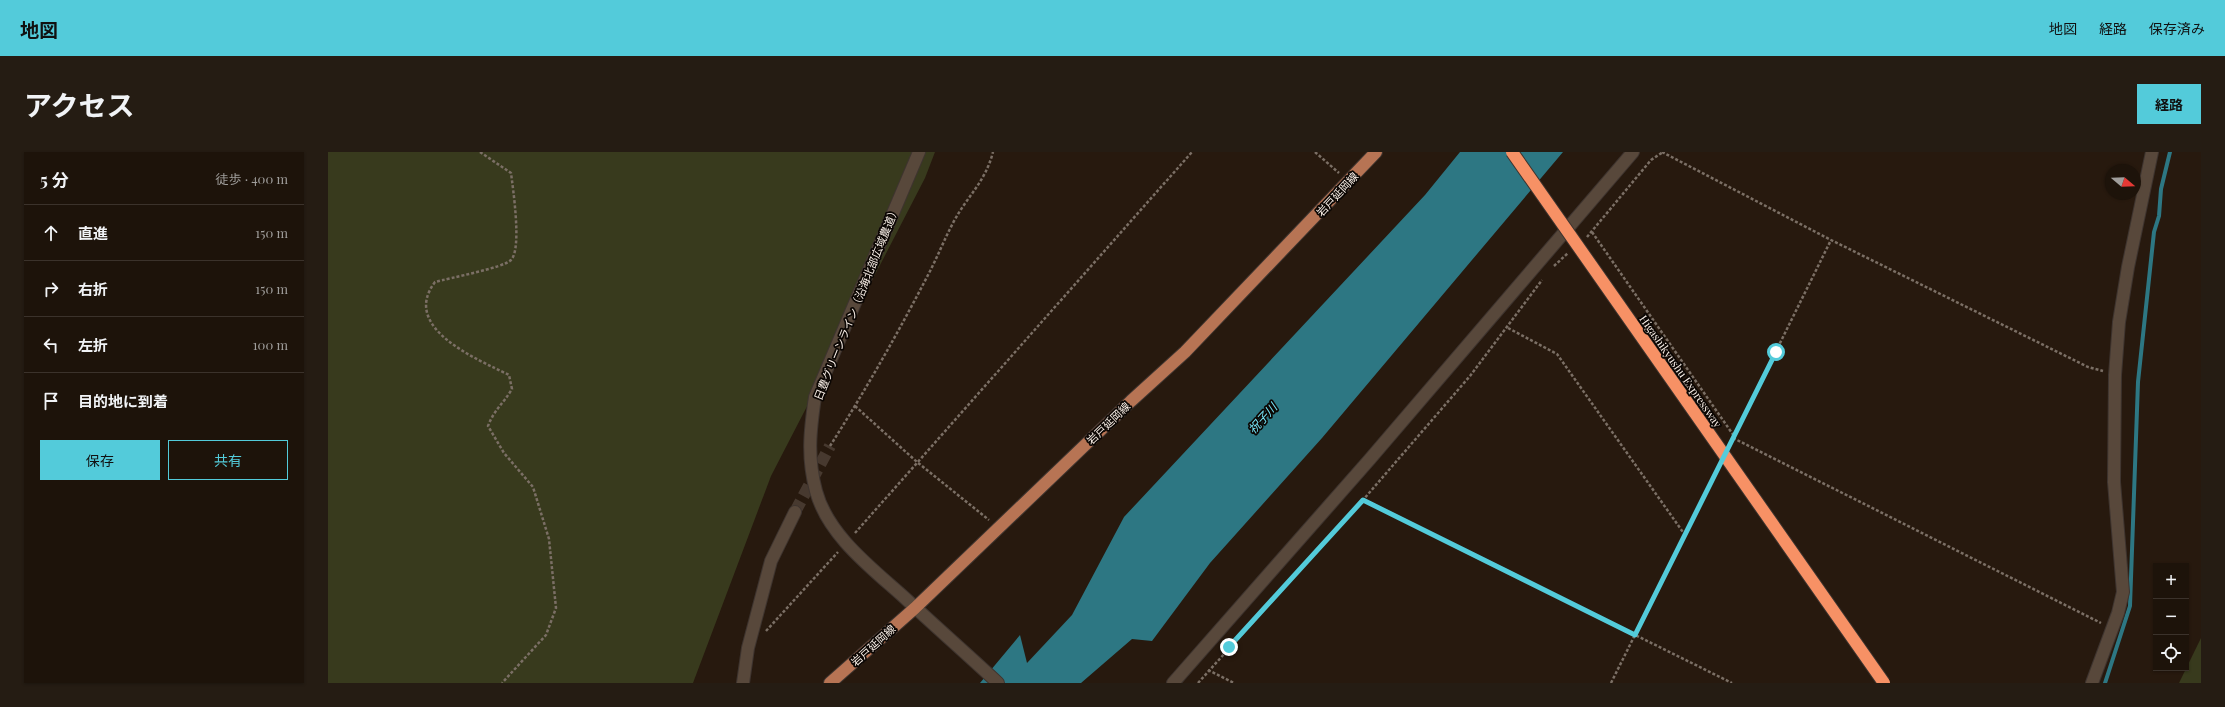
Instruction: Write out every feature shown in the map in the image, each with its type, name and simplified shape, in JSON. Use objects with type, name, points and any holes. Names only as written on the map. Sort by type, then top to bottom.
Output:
[{"type":"highway","name":"Higashikyushu Expressway","points":[[1512,152],[1884,683]]},
{"type":"main road","name":"岩戸延岡線","points":[[830,683],[915,608],[1185,352],[1376,152]]},
{"type":"street","name":"日豊グリーンライン（沿海北部広域農道）","points":[[919,152],[815,397],[809,438],[816,492],[829,522],[856,554],[998,683]]},
{"type":"street","points":[[1173,683],[1370,459],[1633,152]]},
{"type":"street","points":[[2092,683],[2123,592],[2114,482],[2115,375],[2119,322],[2128,267],[2152,152]]},
{"type":"street","points":[[743,683],[750,642],[770,561],[795,512]]},
{"type":"path","points":[[480,152],[511,173],[516,221],[515,253],[511,260],[501,266],[435,282],[426,300],[426,310],[434,329],[467,354],[509,376],[512,389],[506,399],[493,413],[488,426],[504,453],[533,487],[549,539],[556,608],[546,635],[502,683]]},
{"type":"path","points":[[830,446],[855,406],[929,274],[954,220],[988,170],[993,152]]},
{"type":"path","points":[[855,533],[1192,152]]},
{"type":"path","points":[[1315,152],[1349,181]]},
{"type":"path","points":[[1582,242],[1592,232],[1651,160],[1663,152],[1831,240],[2088,367],[2115,375]]},
{"type":"path","points":[[1592,232],[1734,437],[2112,628]]},
{"type":"path","points":[[1729,445],[1831,240]]},
{"type":"path","points":[[1548,271],[1570,251]]},
{"type":"path","points":[[1198,683],[1208,670],[1363,500],[1470,376],[1508,328],[1544,277]]},
{"type":"path","points":[[1508,328],[1557,354],[1685,534]]},
{"type":"path","points":[[855,406],[917,462],[998,528]]},
{"type":"path","points":[[1612,683],[1719,466]]},
{"type":"path","points":[[1363,500],[1732,683]]},
{"type":"path","points":[[750,642],[764,633],[838,552]]},
{"type":"path","points":[[1208,670],[1234,683]]},
{"type":"green space","points":[[328,152],[935,152],[925,178],[771,476],[693,683],[328,683]]},
{"type":"green space","points":[[2201,638],[2201,683],[2179,683],[2185,671],[2189,671],[2189,663]]},
{"type":"water","name":"祝子川","points":[[1460,152],[1563,152],[1322,438],[1210,563],[1152,641],[1132,639],[1081,683],[980,683],[1020,635],[1027,663],[1072,615],[1124,517],[1425,195]]},
{"type":"waterway","points":[[2105,683],[2130,606],[2138,382],[2154,232],[2159,216],[2161,189],[2170,152]]},
{"type":"tunnel","points":[[795,512],[830,446]]},
{"type":"route","points":[[1229,647],[1363,500],[1635,635],[1776,352]]}]
